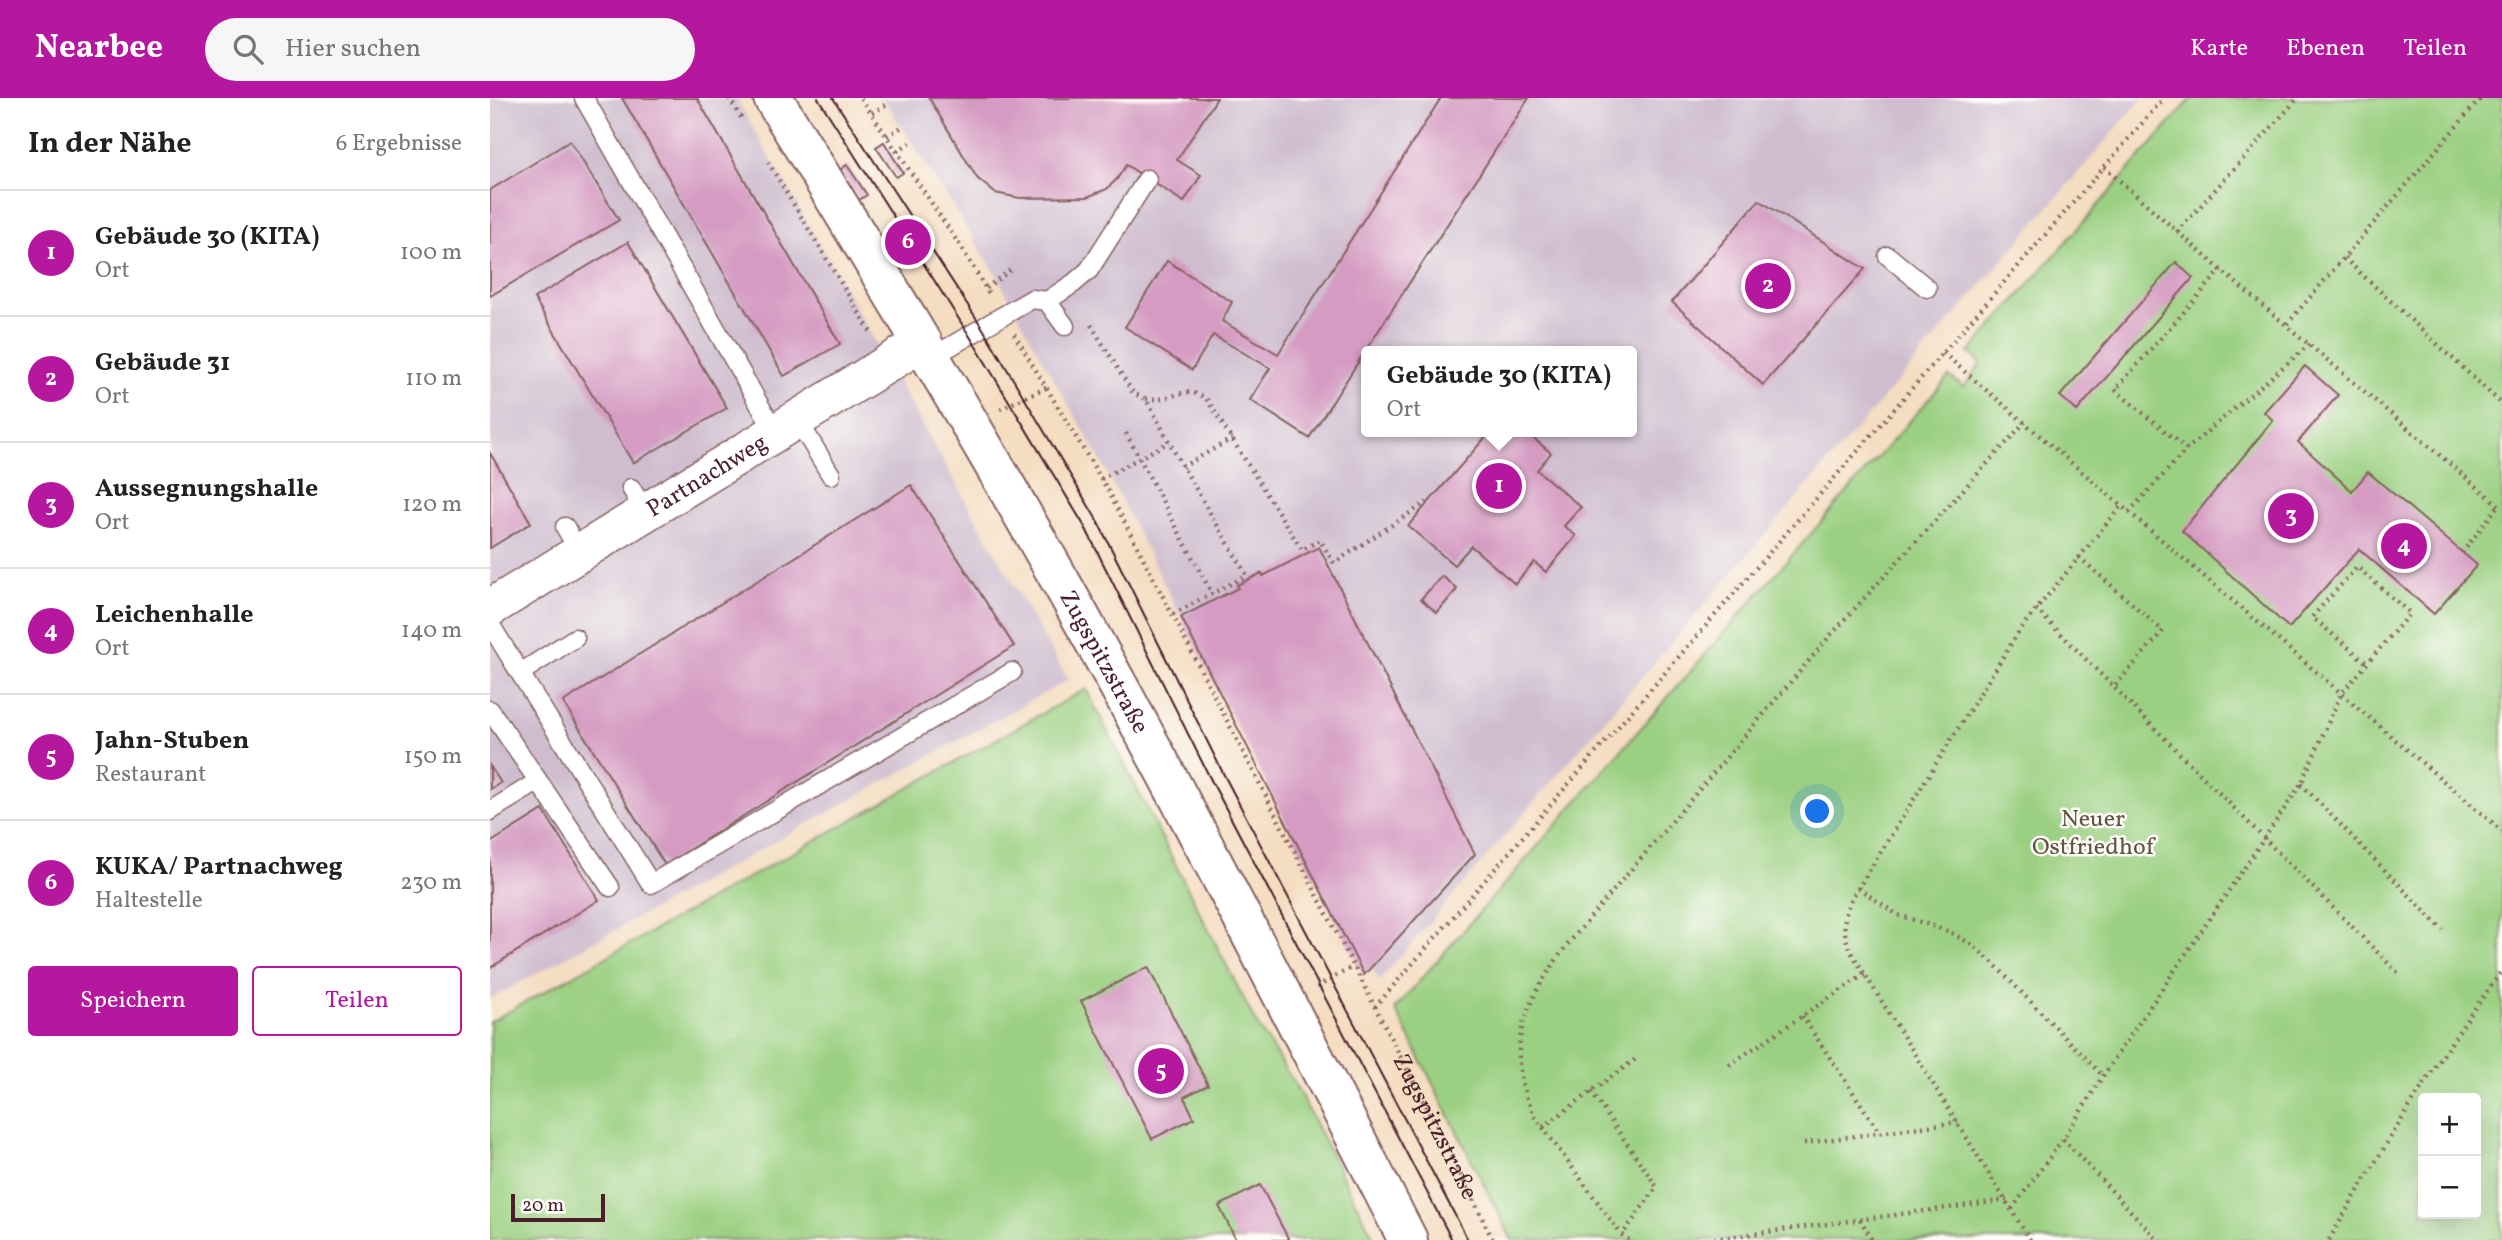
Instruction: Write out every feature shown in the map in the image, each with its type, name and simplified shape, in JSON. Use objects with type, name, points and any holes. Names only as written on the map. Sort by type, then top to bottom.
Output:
[{"type":"street","name":"Zugspitzstraße","points":[[773,98],[928,349],[1096,647],[1288,1004],[1408,1240]]},
{"type":"street","name":"Partnachweg","points":[[490,608],[572,540],[638,500],[786,425],[889,362],[928,349]]},
{"type":"lane","points":[[584,98],[786,425],[831,475]]},
{"type":"lane","points":[[928,349],[1032,299],[1047,301],[1068,288],[1089,270],[1147,179]]},
{"type":"lane","points":[[1888,256],[1927,288]]},
{"type":"lane","points":[[1047,301],[1065,326]]},
{"type":"lane","points":[[490,624],[651,884],[1012,672]]},
{"type":"lane","points":[[520,673],[575,638]]},
{"type":"lane","points":[[490,710],[610,887]]},
{"type":"lane","points":[[490,811],[537,782]]},
{"type":"path","points":[[729,98],[746,126]]},
{"type":"path","name":"Zugspitzstraße","points":[[861,98],[986,288],[1101,479],[1493,1240]]},
{"type":"path","points":[[1375,1007],[2164,98]]},
{"type":"path","points":[[2177,232],[2298,98]]},
{"type":"path","points":[[2287,324],[2481,98]]},
{"type":"path","points":[[872,113],[887,104]]},
{"type":"path","points":[[887,136],[902,127]]},
{"type":"path","points":[[897,150],[911,142]]},
{"type":"path","points":[[767,160],[889,362]]},
{"type":"path","points":[[2104,167],[2221,270],[2501,506],[2462,553]]},
{"type":"path","points":[[2344,258],[2502,404]]},
{"type":"path","points":[[986,288],[1012,269]]},
{"type":"path","points":[[2187,449],[2115,390],[2221,270]]},
{"type":"path","points":[[1068,288],[1133,393],[1146,399],[1157,400],[1195,391],[1206,398],[1303,550],[1320,540],[1334,563],[1427,502]]},
{"type":"path","points":[[2129,512],[2187,449],[2310,344]]},
{"type":"path","points":[[1943,353],[2502,831]]},
{"type":"path","points":[[1146,399],[1182,467],[1248,578],[1172,614]]},
{"type":"path","points":[[1629,1240],[1622,1235],[1527,1100],[1521,1079],[1519,1053],[1521,1029],[1528,1005],[1543,977],[1567,945],[1829,637],[2025,422]]},
{"type":"path","points":[[1126,433],[1212,594]]},
{"type":"path","points":[[1182,467],[1233,438]]},
{"type":"path","points":[[1101,479],[1169,442]]},
{"type":"path","points":[[2030,1240],[1865,974],[1843,934],[1844,918],[1858,888],[2036,609],[2122,505]]},
{"type":"path","points":[[2079,557],[2163,631],[2114,687]]},
{"type":"path","points":[[2012,1209],[2063,1139],[2102,1076],[2301,784],[2342,694],[2368,664],[2410,612],[2357,567],[2312,617],[2368,664]]},
{"type":"path","points":[[2036,609],[2401,976]]},
{"type":"path","points":[[2301,784],[2443,930]]},
{"type":"path","points":[[1858,888],[1898,915],[1948,931],[1971,944],[1992,962],[2102,1076]]},
{"type":"path","points":[[2329,1240],[2411,1104],[2463,1024],[2502,971]]},
{"type":"path","points":[[1729,1065],[1865,974]]},
{"type":"path","points":[[1802,1016],[1880,1133]]},
{"type":"path","points":[[1543,1126],[1637,1058]]},
{"type":"path","points":[[1591,1092],[1657,1187],[1622,1235]]},
{"type":"path","points":[[1804,1143],[1958,1122]]},
{"type":"path","points":[[2063,1139],[2158,1240]]},
{"type":"path","points":[[1707,1240],[2007,1200]]},
{"type":"path","points":[[1860,1219],[1872,1240]]},
{"type":"shaded area","points":[[490,98],[736,98],[1068,680],[490,999]]},
{"type":"shaded area","points":[[883,98],[2143,98],[1379,981],[1181,617],[1099,457],[996,274]]},
{"type":"green space","name":"Neuer Ostfriedhof","points":[[2192,98],[2502,98],[2502,1240],[1512,1240],[1395,1009],[1949,376],[1964,387],[1981,363],[1969,353]]},
{"type":"green space","points":[[1086,689],[1256,1023],[1296,1086],[1375,1240],[490,1240],[490,1022]]},
{"type":"building","points":[[622,98],[697,98],[840,344],[784,376]]},
{"type":"building","points":[[929,98],[1217,98],[1177,160],[1201,175],[1184,202],[1126,165],[1107,189],[1087,197],[1020,198],[995,193],[977,178]]},
{"type":"building","points":[[1441,98],[1529,98],[1369,346],[1361,346],[1361,358],[1309,438],[1250,400],[1270,368],[1213,335],[1192,370],[1125,327],[1167,261],[1232,302],[1222,321],[1278,354]]},
{"type":"building","points":[[570,141],[619,220],[490,296],[490,190]]},
{"type":"building","points":[[884,142],[903,173],[896,177],[876,147]]},
{"type":"building","points":[[847,165],[867,195],[859,200],[840,170]]},
{"type":"building","points":[[1759,200],[1865,269],[1763,385],[1672,302]]},
{"type":"building","points":[[628,242],[727,408],[633,463],[534,298]]},
{"type":"building","points":[[2176,262],[2193,278],[2077,411],[2060,396]]},
{"type":"building","points":[[2305,366],[2338,395],[2298,442],[2352,491],[2368,472],[2477,565],[2434,614],[2359,549],[2289,628],[2182,531],[2273,420],[2264,412]]},
{"type":"building","points":[[1486,437],[1532,437],[1551,453],[1537,470],[1581,507],[1564,526],[1576,536],[1546,572],[1534,562],[1515,584],[1471,546],[1454,565],[1408,526]]},
{"type":"building","points":[[490,453],[531,523],[490,548]]},
{"type":"building","points":[[911,485],[1014,646],[665,865],[563,702]]},
{"type":"building","points":[[1319,547],[1475,854],[1364,975],[1181,617],[1238,588],[1237,585],[1262,573],[1263,576]]},
{"type":"building","points":[[1442,576],[1457,589],[1437,613],[1421,599]]},
{"type":"building","points":[[490,766],[501,783],[490,789]]},
{"type":"building","points":[[543,810],[599,900],[490,968],[490,843]]},
{"type":"building","points":[[1148,967],[1208,1085],[1184,1097],[1194,1118],[1152,1139],[1081,1001]]},
{"type":"building","points":[[1260,1185],[1289,1240],[1236,1240],[1219,1206]]},
{"type":"tram line","points":[[818,98],[969,335],[1085,527],[1212,782],[1452,1240]]},
{"type":"tram line","points":[[833,98],[982,327],[1097,520],[1224,775],[1468,1240]]},
{"type":"place","name":"KUKA/ Partnachweg","points":[[908,242]]},
{"type":"place","name":"Gebäude 31","points":[[1768,286]]},
{"type":"place","name":"Gebäude 30 (KITA)","points":[[1499,486]]},
{"type":"place","name":"Aussegnungshalle","points":[[2291,516]]},
{"type":"place","name":"Leichenhalle","points":[[2404,546]]},
{"type":"place","name":"Jahn-Stuben","points":[[1161,1071]]}]
